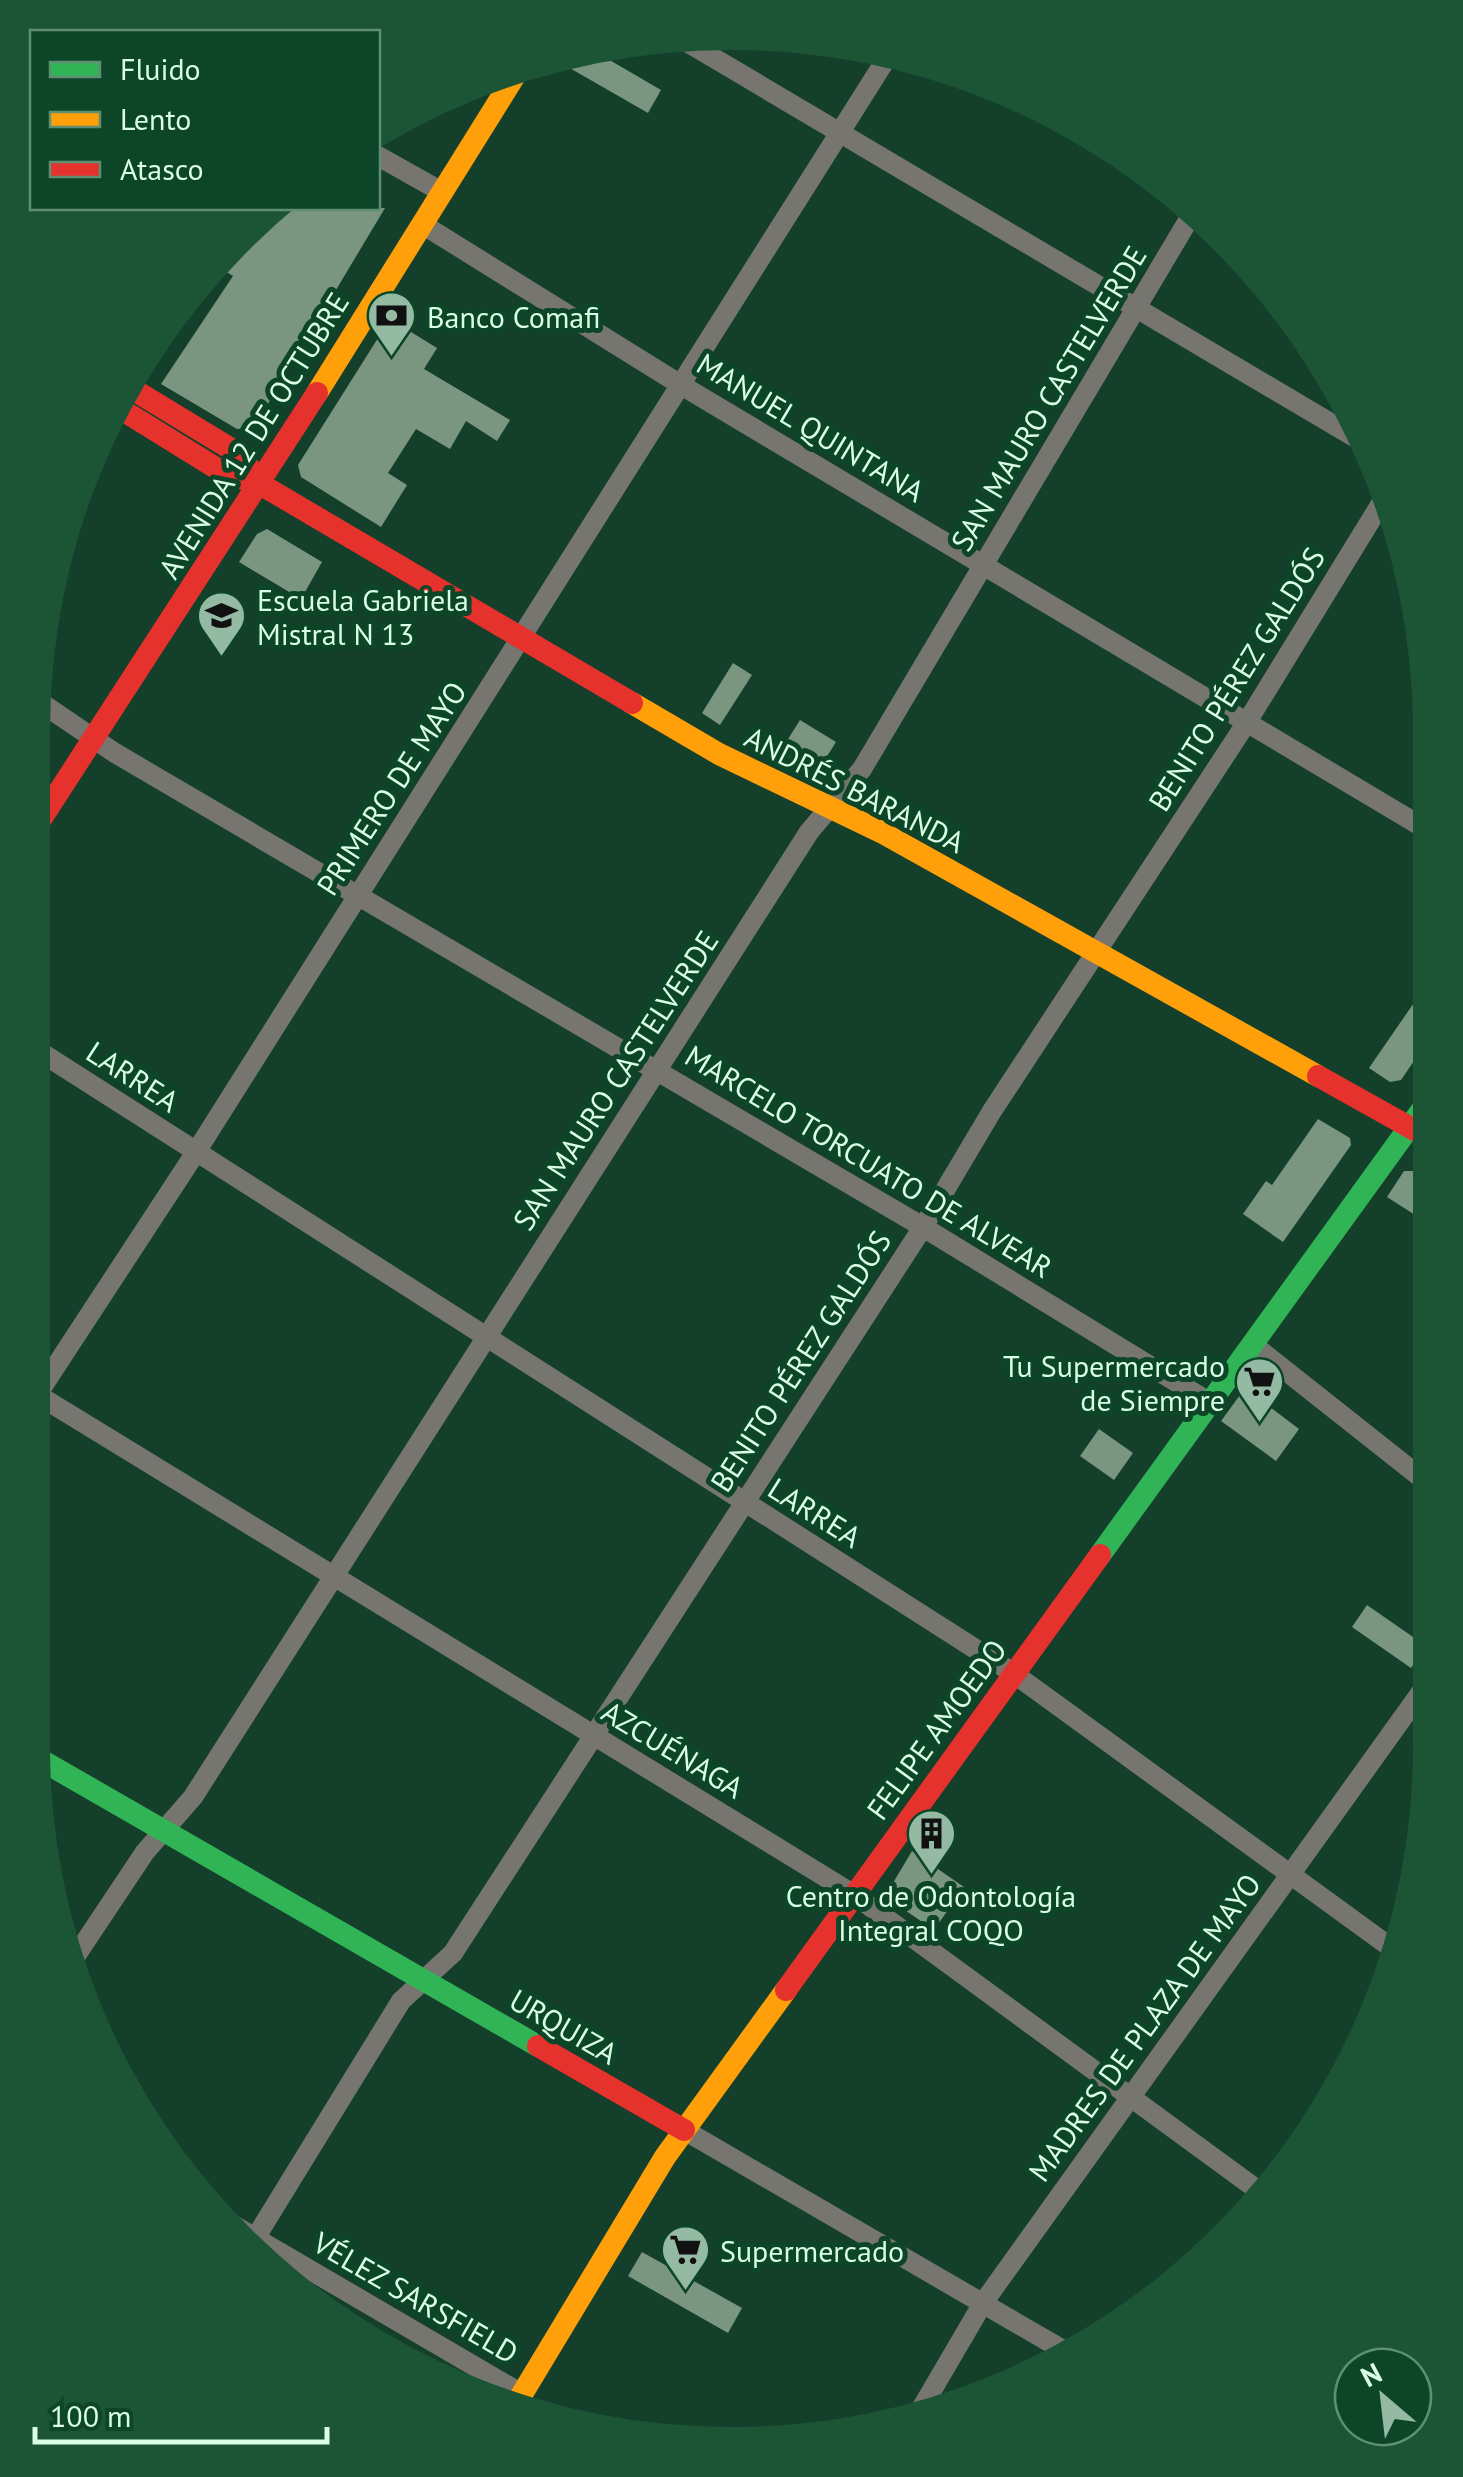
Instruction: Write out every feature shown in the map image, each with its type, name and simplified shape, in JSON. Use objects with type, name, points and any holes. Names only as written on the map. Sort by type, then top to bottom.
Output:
[{"type":"main road","name":"AVENIDA 12 DE OCTUBRE","points":[[50,805],[260,484],[507,88]]},
{"type":"main road","name":"ANDRÉS BARANDA","points":[[140,393],[241,455],[260,484]]},
{"type":"main road","name":"ANDRÉS BARANDA","points":[[128,414],[224,473],[260,484],[719,754],[832,808],[1413,1128]]},
{"type":"main road","name":"FELIPE AMOEDO","points":[[523,2394],[684,2130],[1209,1402],[1413,1141]]},
{"type":"main road","name":"URQUIZA","points":[[50,1765],[684,2130]]},
{"type":"street","points":[[701,51],[1343,430]]},
{"type":"street","name":"PRIMERO DE MAYO","points":[[50,1372],[196,1152],[881,67]]},
{"type":"street","points":[[380,157],[442,192]]},
{"type":"street","name":"MANUEL QUINTANA","points":[[422,224],[682,385],[1413,821]]},
{"type":"street","name":"SAN MAURO CASTELVERDE","points":[[81,1949],[164,1830],[193,1796],[809,832],[862,768],[1186,224]]},
{"type":"street","name":"BENITO PÉREZ GALDÓS","points":[[257,2234],[401,2001],[453,1953],[1247,722],[1377,511]]},
{"type":"street","name":"MARCELO TORCUATO DE ALVEAR","points":[[51,709],[357,896],[923,1227],[1209,1402]]},
{"type":"street","name":"LARREA","points":[[50,1058],[1014,1673],[1384,1942]]},
{"type":"street","points":[[1252,1344],[1413,1471]]},
{"type":"street","name":"AZCUÉNAGA","points":[[50,1406],[853,1894],[1252,2186]]},
{"type":"street","name":"MADRES DE PLAZA DE MAYO","points":[[927,2398],[983,2303],[1413,1704]]},
{"type":"street","name":"URQUIZA","points":[[684,2130],[1055,2345]]},
{"type":"street","name":"VÉLEZ SARSFIELD","points":[[288,2263],[460,2370]]},
{"type":"building","points":[[611,61],[661,90],[648,113],[572,69]]},
{"type":"building","points":[[385,208],[254,427],[237,429],[161,384],[233,276],[228,273],[293,210]]},
{"type":"building","points":[[390,319],[437,348],[424,369],[510,420],[497,441],[466,421],[450,449],[416,429],[388,473],[407,485],[381,527],[301,477],[298,465]]},
{"type":"building","points":[[267,529],[322,562],[301,599],[239,562],[257,534]]},
{"type":"building","points":[[733,663],[752,675],[720,725],[702,713]]},
{"type":"building","points":[[800,720],[836,742],[814,777],[778,755]]},
{"type":"building","points":[[1413,1004],[1413,1062],[1401,1080],[1390,1082],[1369,1068]]},
{"type":"building","points":[[1318,1119],[1350,1138],[1351,1145],[1283,1242],[1243,1214],[1266,1181],[1272,1185]]},
{"type":"building","points":[[1404,1171],[1413,1171],[1413,1214],[1387,1197]]},
{"type":"building","name":"Tu Supermercado de Siempre","points":[[1240,1395],[1254,1395],[1299,1429],[1276,1461],[1221,1421]]},
{"type":"building","points":[[1099,1429],[1133,1453],[1114,1480],[1080,1456]]},
{"type":"building","points":[[1367,1605],[1413,1637],[1413,1665],[1411,1668],[1352,1627]]},
{"type":"building","points":[[912,1851],[964,1887],[934,1930],[890,1900],[892,1897],[887,1893]]},
{"type":"building","name":"Supermercado","points":[[642,2252],[742,2308],[728,2333],[628,2276]]},
{"type":"traffic: fast","points":[[1100,1555],[1413,1122]]},
{"type":"traffic: fast","points":[[50,1765],[538,2046]]},
{"type":"traffic: slow","points":[[317,393],[507,88]]},
{"type":"traffic: slow","points":[[632,703],[719,754],[881,832],[1318,1076]]},
{"type":"traffic: slow","points":[[522,2394],[665,2157],[786,1990]]},
{"type":"traffic: jam","points":[[140,393],[241,455],[260,484]]},
{"type":"traffic: jam","points":[[50,805],[317,393]]},
{"type":"traffic: jam","points":[[129,414],[224,473],[260,484],[632,703]]},
{"type":"traffic: jam","points":[[1318,1076],[1413,1129]]},
{"type":"traffic: jam","points":[[786,1990],[1100,1555]]},
{"type":"traffic: jam","points":[[538,2046],[684,2130]]},
{"type":"place","name":"Banco Comafi","points":[[392,358]]},
{"type":"place","name":"Escuela Gabriela Mistral N 13","points":[[222,658]]},
{"type":"place","name":"Tu Supermercado de Siempre","points":[[1260,1424]]},
{"type":"place","name":"Centro de Odontología Integral COQO","points":[[931,1876]]},
{"type":"place","name":"Supermercado","points":[[685,2292]]}]
